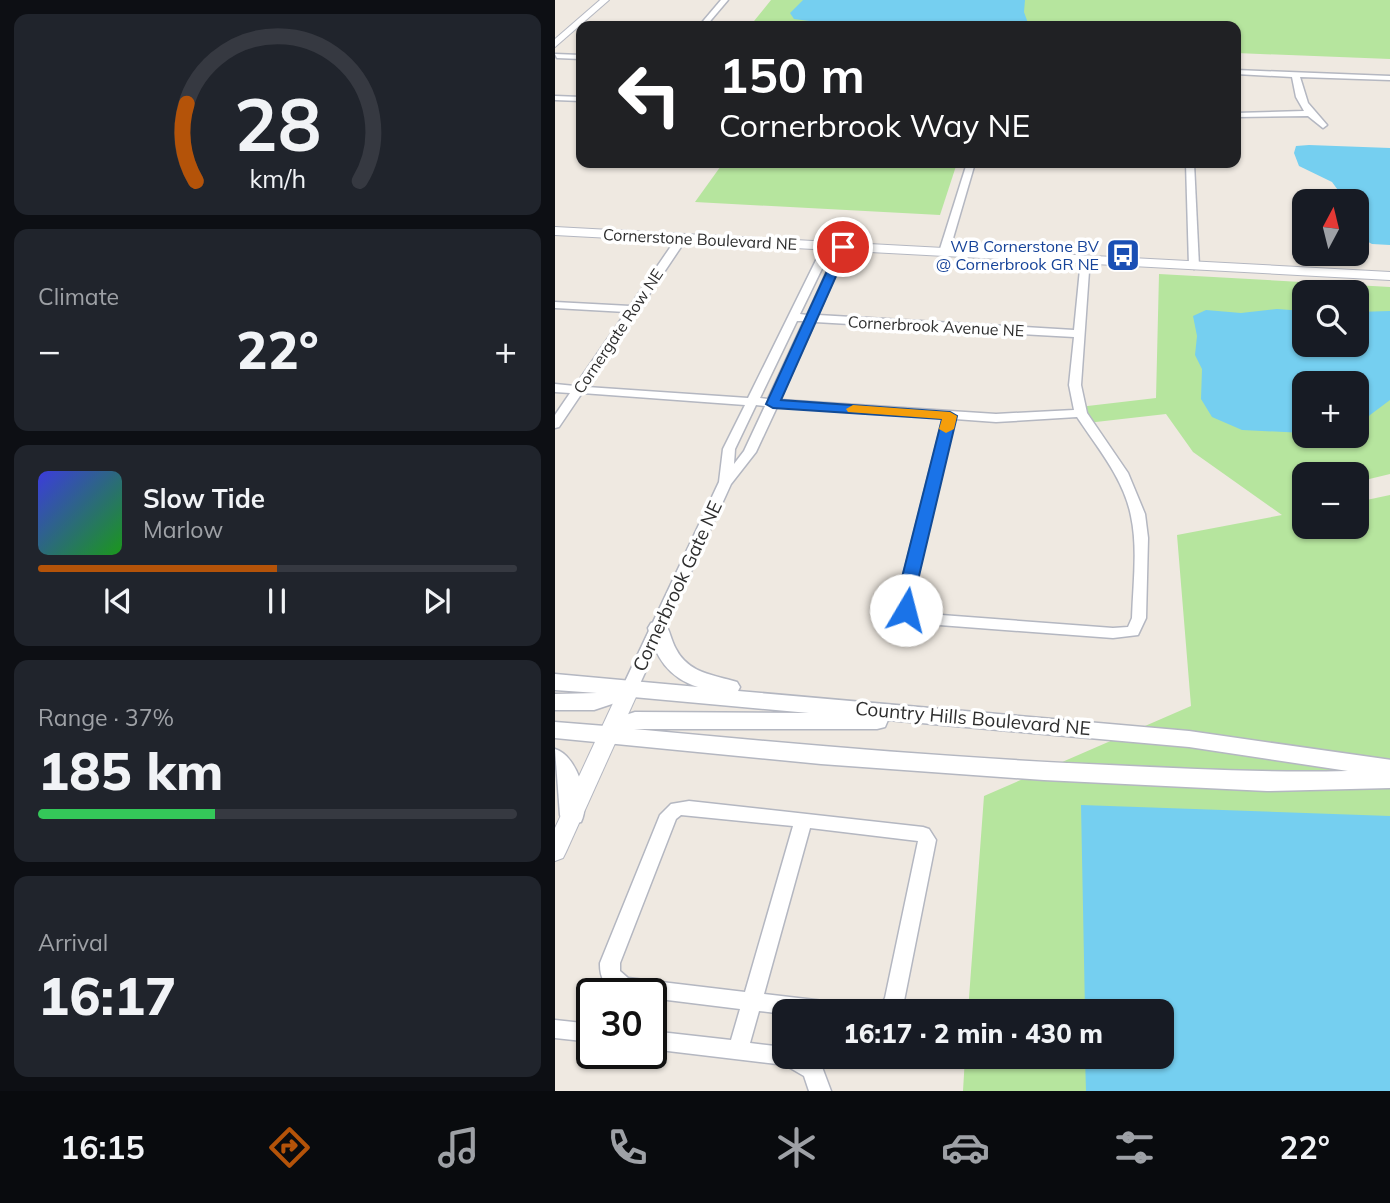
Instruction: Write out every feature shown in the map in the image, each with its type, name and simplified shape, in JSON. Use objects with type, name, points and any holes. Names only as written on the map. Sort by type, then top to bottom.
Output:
[{"type":"main road","points":[[658,628],[671,663],[687,674],[714,685],[826,706]]},
{"type":"main road","name":"Country Hills Boulevard NE","points":[[555,682],[1189,739],[1390,769]]},
{"type":"main road","points":[[555,702],[601,702],[615,699],[630,688]]},
{"type":"main road","points":[[609,735],[635,720],[930,721],[976,718]]},
{"type":"main road","points":[[555,730],[821,755],[1155,778],[1267,782],[1390,779]]},
{"type":"main road","points":[[555,758],[565,770],[570,784],[572,815]]},
{"type":"street","points":[[581,21],[605,0]]},
{"type":"street","points":[[595,21],[618,0]]},
{"type":"street","points":[[706,21],[725,0]]},
{"type":"street","points":[[555,44],[576,26]]},
{"type":"street","points":[[556,57],[576,39]]},
{"type":"street","points":[[556,57],[576,57]]},
{"type":"street","points":[[1241,72],[1390,79]]},
{"type":"street","points":[[1296,75],[1299,95],[1309,113],[1323,125]]},
{"type":"street","points":[[555,97],[576,99]]},
{"type":"street","points":[[1241,115],[1309,113]]},
{"type":"street","points":[[943,252],[969,168]]},
{"type":"street","points":[[1190,168],[1194,266]]},
{"type":"street","name":"Cornerstone Boulevard NE","points":[[555,231],[1390,276]]},
{"type":"street","name":"Cornergate Row NE","points":[[555,424],[682,238]]},
{"type":"street","name":"Cornerbrook Gate NE","points":[[630,688],[725,483],[750,452],[763,403],[793,317],[828,246]]},
{"type":"street","name":"Cornerbrook Gate NE","points":[[725,483],[729,449],[763,403],[811,318],[843,247]]},
{"type":"street","points":[[950,416],[905,597],[906,610],[926,619],[1124,633],[1133,631],[1139,618],[1141,525],[1128,486],[1081,413],[1074,379],[1086,260]]},
{"type":"street","points":[[555,304],[633,309]]},
{"type":"street","name":"Cornerbrook Avenue NE","points":[[793,317],[1079,334]]},
{"type":"street","points":[[555,388],[950,416],[1016,418],[1081,413]]},
{"type":"street","points":[[555,852],[630,688]]},
{"type":"street","points":[[772,1003],[624,985],[613,979],[609,971],[666,821],[677,809],[917,831],[923,834],[927,840],[894,999]]},
{"type":"street","points":[[738,1049],[803,821]]},
{"type":"street","points":[[555,1029],[576,1031]]},
{"type":"street","points":[[667,1042],[772,1054]]},
{"type":"street","points":[[812,1069],[819,1078],[820,1091]]},
{"type":"green space","points":[[771,0],[1390,0],[1390,59],[1241,53],[1241,21],[754,21]]},
{"type":"green space","points":[[719,168],[955,168],[940,215],[695,202]]},
{"type":"green space","points":[[1159,274],[1292,281],[1292,357],[1369,357],[1369,286],[1390,287],[1390,474],[1369,479],[1369,462],[1292,462],[1292,539],[1369,539],[1369,499],[1390,495],[1390,1091],[963,1091],[964,1069],[1174,1069],[1174,999],[969,999],[984,796],[1191,706],[1177,535],[1282,515],[1193,452],[1166,414],[1087,423],[1079,407],[1156,398]]},
{"type":"water","points":[[803,0],[1025,0],[1024,12],[1027,21],[809,21],[794,19],[790,13]]},
{"type":"water","points":[[1296,146],[1390,148],[1390,245],[1369,242],[1369,189],[1337,189],[1332,182],[1299,166],[1294,153]]},
{"type":"water","points":[[1206,310],[1241,313],[1292,310],[1292,357],[1369,357],[1369,312],[1390,311],[1390,400],[1369,416],[1369,371],[1292,371],[1292,432],[1242,430],[1212,417],[1201,399],[1202,369],[1195,355],[1197,336],[1193,316]]},
{"type":"water","points":[[1081,805],[1390,816],[1390,1091],[1086,1091],[1085,1069],[1174,1069],[1174,999],[1085,999]]},
{"type":"slow traffic","points":[[853,409],[950,416],[946,429]]},
{"type":"place","name":"WB Cornerstone BV @ Cornerbrook GR NE","points":[[1123,255]]},
{"type":"route","points":[[843,247],[773,404],[950,416],[905,597],[906,610]]}]
